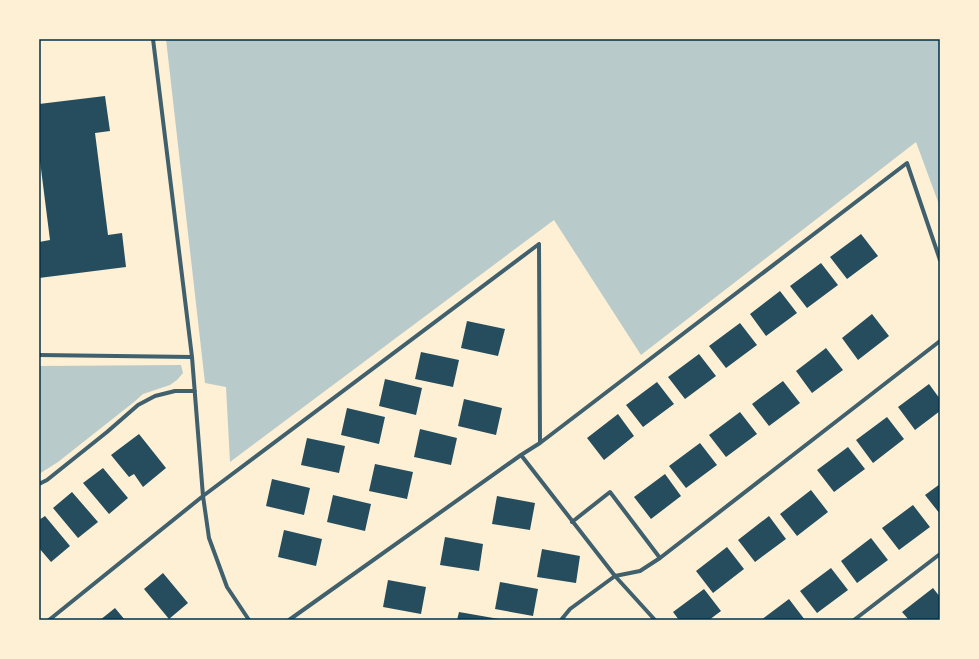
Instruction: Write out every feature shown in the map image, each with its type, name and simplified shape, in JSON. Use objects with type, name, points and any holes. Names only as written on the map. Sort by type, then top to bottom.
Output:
[{"type":"street","points":[[153,39],[192,357],[203,496],[209,538],[227,586],[248,620]]},
{"type":"street","points":[[288,620],[540,443],[907,163],[940,260]]},
{"type":"street","points":[[49,620],[203,496],[539,244],[540,443]]},
{"type":"street","points":[[561,620],[570,609],[615,576],[640,571],[660,558],[940,341]]},
{"type":"street","points":[[39,355],[192,357]]},
{"type":"street","points":[[39,484],[47,480],[138,406],[155,396],[175,391],[195,392]]},
{"type":"street","points":[[521,455],[615,576],[655,620]]},
{"type":"street","points":[[572,522],[610,492],[660,558]]},
{"type":"street","points":[[854,620],[940,554]]},
{"type":"shaded area","points":[[166,39],[940,39],[940,207],[916,142],[641,355],[554,220],[230,462],[226,387],[205,383]]},
{"type":"shaded area","points":[[181,365],[183,373],[177,380],[170,385],[143,394],[58,462],[39,474],[39,366]]},
{"type":"building","points":[[105,96],[110,131],[95,133],[108,235],[122,233],[126,267],[39,278],[39,242],[50,240],[39,153],[39,104]]},
{"type":"building","points":[[861,234],[878,256],[847,279],[830,257]]},
{"type":"building","points":[[821,263],[838,285],[807,308],[790,286]]},
{"type":"building","points":[[780,291],[797,313],[766,336],[750,314]]},
{"type":"building","points":[[872,314],[889,336],[858,360],[842,338]]},
{"type":"building","points":[[467,321],[505,329],[498,356],[461,348]]},
{"type":"building","points":[[740,323],[757,345],[726,368],[709,346]]},
{"type":"building","points":[[826,348],[843,370],[812,393],[796,371]]},
{"type":"building","points":[[421,352],[459,360],[453,387],[415,379]]},
{"type":"building","points":[[699,354],[716,376],[685,399],[668,377]]},
{"type":"building","points":[[385,379],[422,388],[416,415],[379,406]]},
{"type":"building","points":[[783,381],[800,403],[769,426],[752,404]]},
{"type":"building","points":[[657,382],[674,404],[643,427],[626,405]]},
{"type":"building","points":[[929,384],[940,399],[940,411],[915,430],[898,407]]},
{"type":"building","points":[[464,399],[502,408],[496,435],[458,426]]},
{"type":"building","points":[[347,408],[385,417],[379,444],[341,435]]},
{"type":"building","points":[[740,412],[757,434],[726,457],[709,435]]},
{"type":"building","points":[[618,414],[634,436],[604,460],[587,438]]},
{"type":"building","points":[[887,417],[904,439],[873,463],[856,440]]},
{"type":"building","points":[[420,429],[457,438],[451,465],[414,457]]},
{"type":"building","points":[[139,434],[166,468],[143,487],[134,474],[129,477],[111,455]]},
{"type":"building","points":[[307,438],[345,446],[339,473],[301,465]]},
{"type":"building","points":[[700,443],[717,465],[686,488],[669,466]]},
{"type":"building","points":[[848,447],[865,469],[834,492],[817,470]]},
{"type":"building","points":[[375,464],[413,472],[407,499],[369,491]]},
{"type":"building","points":[[103,468],[128,498],[109,514],[83,483]]},
{"type":"building","points":[[665,474],[681,496],[651,519],[634,497]]},
{"type":"building","points":[[272,479],[310,488],[304,515],[266,506]]},
{"type":"building","points":[[940,484],[940,514],[925,495]]},
{"type":"building","points":[[811,490],[828,512],[797,536],[780,514]]},
{"type":"building","points":[[72,492],[98,522],[78,538],[53,508]]},
{"type":"building","points":[[333,495],[371,504],[365,531],[327,522]]},
{"type":"building","points":[[497,496],[535,503],[530,530],[492,524]]},
{"type":"building","points":[[913,505],[930,527],[899,550],[882,528]]},
{"type":"building","points":[[45,516],[70,546],[51,562],[39,548],[39,520]]},
{"type":"building","points":[[769,516],[786,539],[755,562],[738,540]]},
{"type":"building","points":[[284,530],[322,539],[316,566],[278,557]]},
{"type":"building","points":[[445,537],[483,544],[479,571],[440,565]]},
{"type":"building","points":[[871,538],[888,560],[857,583],[841,561]]},
{"type":"building","points":[[727,547],[744,569],[713,593],[696,571]]},
{"type":"building","points":[[542,549],[580,556],[576,583],[537,577]]},
{"type":"building","points":[[831,568],[848,590],[817,613],[800,591]]},
{"type":"building","points":[[163,573],[188,603],[169,619],[144,589]]},
{"type":"building","points":[[388,580],[426,587],[421,614],[383,607]]},
{"type":"building","points":[[500,582],[538,589],[533,616],[495,609]]},
{"type":"building","points":[[933,588],[940,597],[940,618],[937,620],[909,620],[902,612]]},
{"type":"building","points":[[704,589],[721,611],[709,620],[679,620],[673,612]]},
{"type":"building","points":[[789,599],[805,620],[761,620]]},
{"type":"building","points":[[115,608],[125,620],[100,620]]},
{"type":"building","points":[[459,612],[499,619],[499,620],[457,620]]}]
